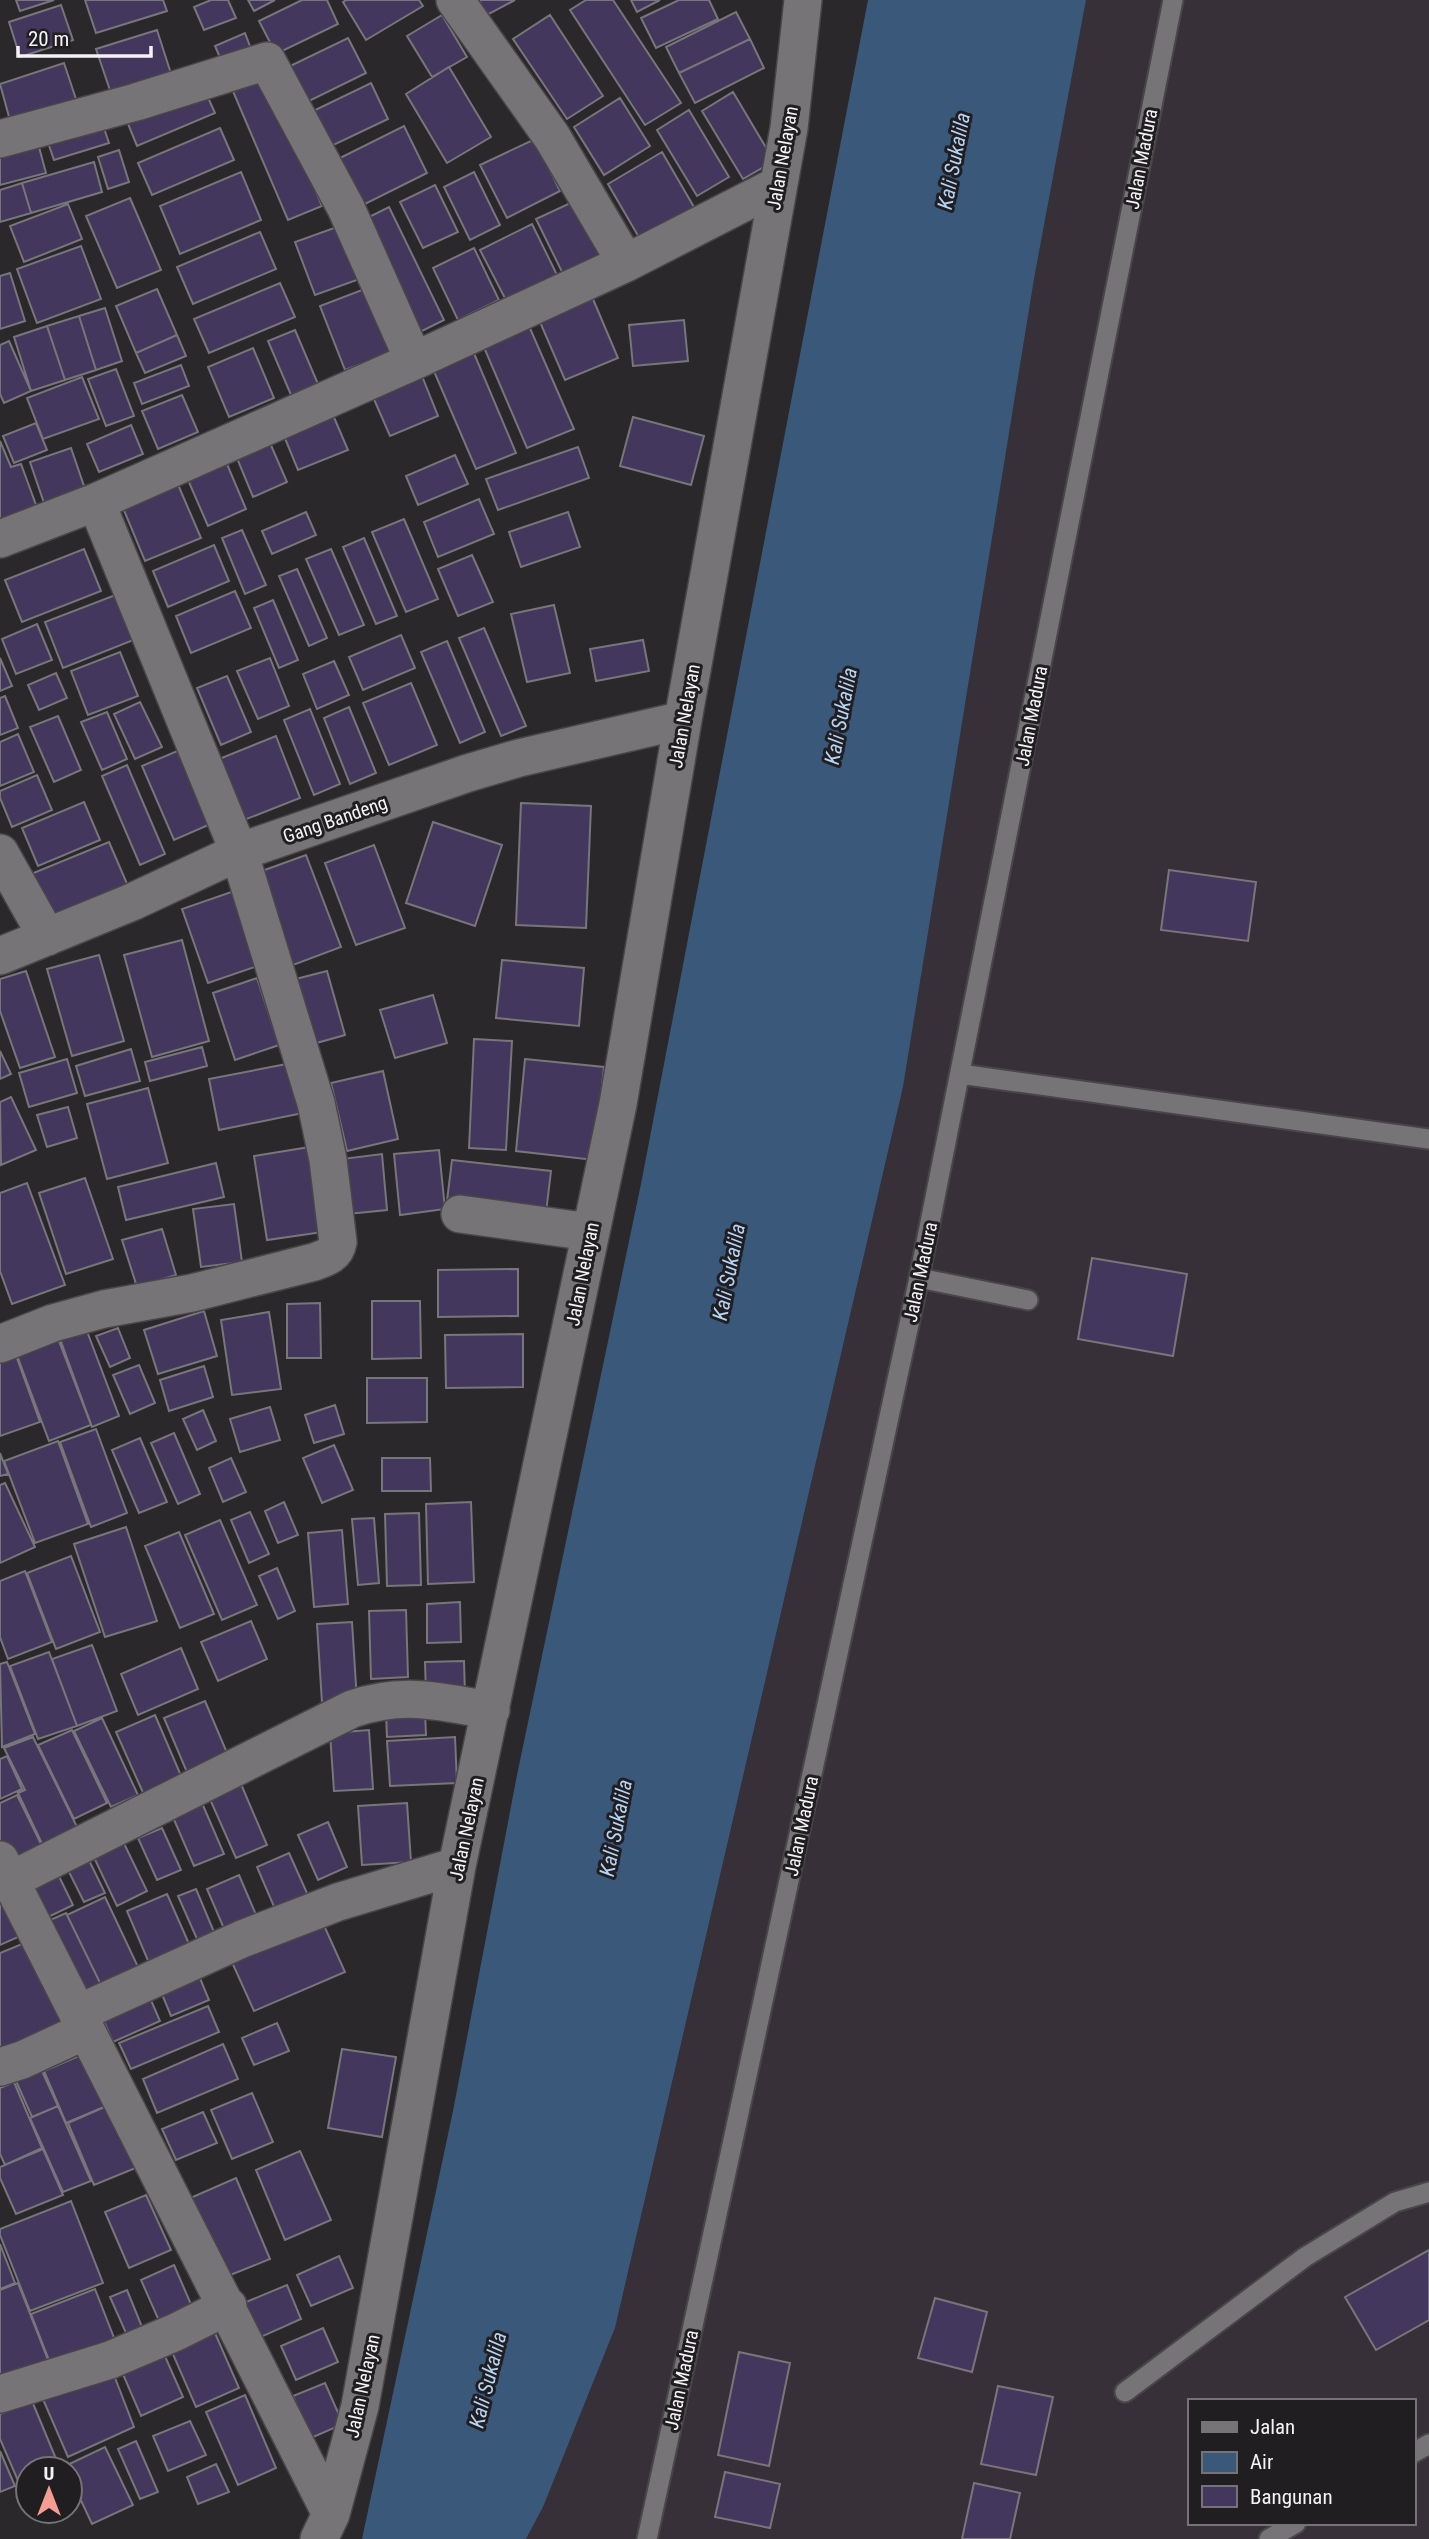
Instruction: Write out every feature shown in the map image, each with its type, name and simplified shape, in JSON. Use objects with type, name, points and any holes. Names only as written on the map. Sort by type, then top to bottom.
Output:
[{"type":"street","points":[[455,0],[552,137],[626,263]]},
{"type":"street","name":"Jalan Nelayan","points":[[325,2527],[360,2406],[457,1867],[618,1104],[683,720],[789,128],[803,0]]},
{"type":"street","points":[[0,139],[136,102],[267,61],[346,208],[414,361]]},
{"type":"street","points":[[0,539],[96,502],[414,361],[626,263],[778,185]]},
{"type":"street","points":[[0,1344],[53,1323],[104,1308],[192,1293],[314,1262],[331,1256],[337,1248],[328,1160],[316,1103],[239,852],[96,502]]},
{"type":"street","name":"Gang Bandeng","points":[[0,956],[132,902],[239,852],[468,773],[519,758],[683,720]]},
{"type":"street","points":[[0,853],[47,937]]},
{"type":"street","points":[[460,1214],[590,1232]]},
{"type":"street","points":[[325,2527],[228,2306],[6,1870],[369,1703],[405,1698],[491,1710]]},
{"type":"street","points":[[0,2067],[76,2035],[86,2011],[92,2007],[242,1939],[338,1902],[457,1867]]},
{"type":"street","points":[[0,2394],[110,2360],[228,2306]]},
{"type":"lane","name":"Jalan Madura","points":[[647,2539],[919,1278],[1173,0]]},
{"type":"lane","points":[[960,1074],[1429,1139]]},
{"type":"lane","points":[[919,1278],[1028,1300]]},
{"type":"lane","points":[[1125,2392],[1304,2257],[1395,2202],[1429,2192]]},
{"type":"lane","points":[[1269,2539],[1293,2525]]},
{"type":"shaded area","points":[[1086,0],[1429,0],[1429,2539],[526,2539],[543,2507],[615,2328],[903,1087],[1034,279]]},
{"type":"water","name":"Kali Sukalila","points":[[868,0],[1086,0],[1034,279],[903,1087],[615,2328],[543,2507],[526,2539],[362,2539],[453,2111],[517,1775],[641,1184]]},
{"type":"building","points":[[16,0],[54,0],[20,11]]},
{"type":"building","points":[[85,0],[163,0],[167,11],[96,33]]},
{"type":"building","points":[[211,0],[228,0],[236,18],[204,30],[194,7]]},
{"type":"building","points":[[248,0],[275,0],[254,11]]},
{"type":"building","points":[[302,0],[327,0],[338,24],[276,54],[259,21]]},
{"type":"building","points":[[419,0],[423,6],[366,40],[343,2]]},
{"type":"building","points":[[479,0],[515,0],[487,15]]},
{"type":"building","points":[[586,0],[613,0],[681,103],[645,125],[570,10]]},
{"type":"building","points":[[631,0],[660,0],[637,12]]},
{"type":"building","points":[[679,0],[709,0],[718,19],[656,48],[641,18]]},
{"type":"building","points":[[61,5],[73,40],[20,57],[9,22]]},
{"type":"building","points":[[736,12],[750,39],[679,73],[666,47]]},
{"type":"building","points":[[442,15],[467,57],[432,77],[407,36]]},
{"type":"building","points":[[550,15],[603,96],[567,119],[513,39]]},
{"type":"building","points":[[157,30],[175,86],[115,105],[96,49]]},
{"type":"building","points":[[245,33],[254,57],[225,69],[215,46]]},
{"type":"building","points":[[348,38],[366,73],[301,105],[284,69]]},
{"type":"building","points":[[750,39],[764,68],[695,103],[679,73]]},
{"type":"building","points":[[64,63],[77,102],[11,124],[0,84]]},
{"type":"building","points":[[449,67],[491,137],[447,163],[406,94]]},
{"type":"building","points":[[267,75],[322,206],[288,220],[232,89]]},
{"type":"building","points":[[201,82],[215,113],[137,146],[124,114]]},
{"type":"building","points":[[371,83],[388,119],[325,149],[307,114]]},
{"type":"building","points":[[733,92],[774,161],[743,179],[702,111]]},
{"type":"building","points":[[620,98],[650,146],[604,175],[574,127]]},
{"type":"building","points":[[689,110],[729,177],[697,196],[657,130]]},
{"type":"building","points":[[100,116],[109,143],[54,160],[45,134]]},
{"type":"building","points":[[404,126],[427,173],[359,207],[336,160]]},
{"type":"building","points":[[220,128],[234,160],[152,195],[138,163]]},
{"type":"building","points":[[36,136],[46,173],[0,185],[0,145]]},
{"type":"building","points":[[535,139],[560,191],[507,218],[480,165]]},
{"type":"building","points":[[119,150],[129,182],[108,189],[98,157]]},
{"type":"building","points":[[662,152],[698,214],[644,246],[608,184]]},
{"type":"building","points":[[94,162],[102,192],[31,213],[22,183]]},
{"type":"building","points":[[241,172],[261,220],[180,254],[160,206]]},
{"type":"building","points":[[474,172],[500,225],[470,240],[444,187]]},
{"type":"building","points":[[22,183],[31,213],[0,222],[0,190]]},
{"type":"building","points":[[435,185],[458,232],[423,248],[400,202]]},
{"type":"building","points":[[130,198],[161,270],[117,288],[86,216]]},
{"type":"building","points":[[579,199],[611,263],[568,284],[536,219]]},
{"type":"building","points":[[68,204],[82,239],[24,262],[10,226]]},
{"type":"building","points":[[389,207],[444,320],[416,334],[361,221]]},
{"type":"building","points":[[348,223],[368,276],[315,295],[295,242]]},
{"type":"building","points":[[532,224],[560,281],[509,306],[480,250]]},
{"type":"building","points":[[260,232],[276,269],[193,304],[177,267]]},
{"type":"building","points":[[81,246],[101,299],[37,323],[17,269]]},
{"type":"building","points":[[474,248],[499,300],[458,320],[433,268]]},
{"type":"building","points":[[10,273],[25,321],[0,329],[0,276]]},
{"type":"building","points":[[280,283],[295,317],[209,353],[194,319]]},
{"type":"building","points":[[375,285],[399,350],[345,370],[320,306]]},
{"type":"building","points":[[157,289],[177,335],[136,353],[116,306]]},
{"type":"building","points":[[593,299],[618,358],[565,380],[540,322]]},
{"type":"building","points":[[105,308],[122,361],[96,370],[79,316]]},
{"type":"building","points":[[79,316],[96,370],[65,380],[47,326]]},
{"type":"building","points":[[684,320],[688,361],[633,366],[629,325]]},
{"type":"building","points":[[47,326],[65,380],[31,391],[14,337]]},
{"type":"building","points":[[529,326],[574,429],[527,448],[483,345]]},
{"type":"building","points":[[295,330],[318,384],[291,395],[268,341]]},
{"type":"building","points":[[177,335],[186,356],[145,373],[136,353]]},
{"type":"building","points":[[9,341],[31,391],[4,403],[0,394],[0,345]]},
{"type":"building","points":[[253,348],[274,398],[229,417],[208,367]]},
{"type":"building","points":[[473,351],[516,453],[476,469],[433,369]]},
{"type":"building","points":[[181,365],[189,386],[142,404],[134,383]]},
{"type":"building","points":[[116,369],[134,416],[106,426],[88,379]]},
{"type":"building","points":[[422,376],[438,416],[390,436],[373,397]]},
{"type":"building","points":[[82,377],[99,419],[43,439],[27,398]]},
{"type":"building","points":[[182,395],[198,432],[158,449],[142,411]]},
{"type":"building","points":[[333,415],[348,450],[298,470],[284,436]]},
{"type":"building","points":[[633,417],[704,436],[691,485],[620,466]]},
{"type":"building","points":[[36,423],[47,450],[14,463],[3,436]]},
{"type":"building","points":[[131,425],[143,454],[99,472],[87,444]]},
{"type":"building","points":[[267,436],[287,482],[253,497],[234,451]]},
{"type":"building","points":[[0,441],[11,467],[21,464],[39,513],[0,527]]},
{"type":"building","points":[[578,447],[589,478],[498,510],[486,479]]},
{"type":"building","points":[[71,448],[85,489],[44,503],[30,462]]},
{"type":"building","points":[[455,455],[468,484],[418,505],[406,476]]},
{"type":"building","points":[[224,457],[246,509],[208,526],[185,473]]},
{"type":"building","points":[[176,480],[201,538],[145,561],[121,503]]},
{"type":"building","points":[[479,499],[494,534],[438,557],[424,522]]},
{"type":"building","points":[[306,512],[316,535],[272,554],[262,531]]},
{"type":"building","points":[[568,512],[580,547],[521,567],[509,532]]},
{"type":"building","points":[[404,519],[438,599],[406,612],[372,532]]},
{"type":"building","points":[[242,530],[266,585],[245,594],[222,538]]},
{"type":"building","points":[[364,538],[397,616],[376,624],[343,547]]},
{"type":"building","points":[[214,545],[229,581],[168,607],[153,571]]},
{"type":"building","points":[[84,549],[101,591],[22,622],[5,580]]},
{"type":"building","points":[[331,549],[364,625],[339,635],[306,559]]},
{"type":"building","points":[[472,555],[493,602],[458,616],[438,569]]},
{"type":"building","points":[[297,569],[327,638],[309,646],[279,576]]},
{"type":"building","points":[[235,591],[251,628],[191,653],[176,616]]},
{"type":"building","points":[[118,594],[136,639],[63,668],[45,622]]},
{"type":"building","points":[[273,600],[298,660],[279,668],[254,608]]},
{"type":"building","points":[[554,605],[570,673],[527,682],[511,614]]},
{"type":"building","points":[[37,624],[52,660],[16,674],[2,639]]},
{"type":"building","points":[[484,628],[526,726],[501,736],[459,638]]},
{"type":"building","points":[[401,635],[415,668],[363,690],[349,657]]},
{"type":"building","points":[[643,640],[649,671],[596,681],[590,649]]},
{"type":"building","points":[[447,641],[485,732],[460,743],[421,652]]},
{"type":"building","points":[[120,652],[138,696],[88,715],[71,671]]},
{"type":"building","points":[[0,658],[12,686],[0,691]]},
{"type":"building","points":[[270,658],[289,706],[258,719],[237,671]]},
{"type":"building","points":[[334,661],[349,695],[317,709],[303,674]]},
{"type":"building","points":[[56,673],[67,698],[39,710],[28,685]]},
{"type":"building","points":[[227,676],[251,732],[221,745],[197,688]]},
{"type":"building","points":[[411,683],[437,745],[389,765],[363,703]]},
{"type":"building","points":[[5,696],[18,728],[0,735],[0,698]]},
{"type":"building","points":[[140,702],[162,747],[135,759],[114,714]]},
{"type":"building","points":[[349,707],[376,773],[350,784],[324,718]]},
{"type":"building","points":[[310,709],[340,784],[314,795],[284,720]]},
{"type":"building","points":[[107,712],[127,759],[102,770],[81,722]]},
{"type":"building","points":[[58,716],[81,770],[54,782],[30,727]]},
{"type":"building","points":[[18,734],[34,772],[0,786],[0,742]]},
{"type":"building","points":[[276,736],[300,798],[244,820],[219,759]]},
{"type":"building","points":[[182,749],[213,823],[174,840],[142,766]]},
{"type":"building","points":[[127,765],[165,854],[140,865],[102,776]]},
{"type":"building","points":[[37,775],[52,810],[12,827],[0,798],[0,791]]},
{"type":"building","points":[[84,802],[100,840],[38,866],[22,828]]},
{"type":"building","points":[[521,803],[591,806],[586,928],[516,925]]},
{"type":"building","points":[[433,822],[502,845],[475,926],[406,903]]},
{"type":"building","points":[[109,842],[128,886],[50,919],[31,874]]},
{"type":"building","points":[[374,845],[405,928],[356,945],[325,863]]},
{"type":"building","points":[[306,855],[341,947],[285,968],[251,875]]},
{"type":"building","points":[[1169,870],[1256,882],[1248,941],[1161,930]]},
{"type":"building","points":[[240,889],[266,963],[208,983],[182,909]]},
{"type":"building","points":[[182,940],[209,1041],[152,1057],[124,955]]},
{"type":"building","points":[[99,955],[124,1041],[72,1056],[47,969]]},
{"type":"building","points":[[502,960],[584,968],[579,1026],[496,1018]]},
{"type":"building","points":[[26,971],[55,1057],[20,1068],[0,1011],[0,979]]},
{"type":"building","points":[[327,971],[345,1035],[306,1046],[288,981]]},
{"type":"building","points":[[257,978],[279,1045],[235,1060],[213,993]]},
{"type":"building","points":[[433,995],[447,1043],[395,1058],[380,1010]]},
{"type":"building","points":[[474,1039],[512,1041],[506,1150],[469,1148]]},
{"type":"building","points":[[202,1047],[207,1066],[150,1081],[145,1062]]},
{"type":"building","points":[[131,1049],[140,1081],[85,1096],[76,1066]]},
{"type":"building","points":[[0,1051],[11,1074],[0,1079]]},
{"type":"building","points":[[67,1059],[77,1093],[29,1107],[19,1073]]},
{"type":"building","points":[[525,1059],[604,1067],[594,1160],[516,1151]]},
{"type":"building","points":[[292,1063],[303,1113],[219,1130],[209,1079]]},
{"type":"building","points":[[383,1071],[398,1139],[347,1151],[331,1083]]},
{"type":"building","points":[[148,1088],[168,1163],[107,1179],[87,1104]]},
{"type":"building","points":[[11,1097],[36,1150],[1,1165],[0,1102]]},
{"type":"building","points":[[68,1107],[77,1138],[47,1147],[37,1115]]},
{"type":"building","points":[[316,1146],[330,1231],[267,1240],[254,1156]]},
{"type":"building","points":[[439,1150],[445,1209],[400,1215],[394,1154]]},
{"type":"building","points":[[382,1154],[387,1210],[348,1214],[342,1159]]},
{"type":"building","points":[[452,1160],[551,1171],[546,1213],[447,1201]]},
{"type":"building","points":[[216,1163],[224,1197],[126,1220],[118,1187]]},
{"type":"building","points":[[85,1178],[113,1259],[66,1274],[39,1193]]},
{"type":"building","points":[[27,1183],[65,1285],[12,1304],[0,1271],[0,1193]]},
{"type":"building","points":[[234,1204],[242,1262],[201,1267],[193,1209]]},
{"type":"building","points":[[162,1229],[176,1275],[137,1287],[122,1240]]},
{"type":"building","points":[[1092,1258],[1187,1274],[1173,1356],[1078,1339]]},
{"type":"building","points":[[518,1269],[518,1316],[438,1317],[438,1270]]},
{"type":"building","points":[[372,1301],[420,1301],[421,1358],[372,1359]]},
{"type":"building","points":[[320,1303],[321,1358],[287,1358],[287,1304]]},
{"type":"building","points":[[204,1311],[217,1356],[158,1374],[144,1330]]},
{"type":"building","points":[[269,1312],[281,1389],[232,1395],[221,1320]]},
{"type":"building","points":[[85,1326],[119,1416],[92,1427],[59,1336]]},
{"type":"building","points":[[118,1328],[130,1358],[110,1367],[96,1336]]},
{"type":"building","points":[[523,1334],[523,1387],[446,1388],[445,1335]]},
{"type":"building","points":[[57,1336],[91,1425],[49,1441],[15,1350]]},
{"type":"building","points":[[14,1350],[40,1422],[0,1436],[0,1355]]},
{"type":"building","points":[[139,1365],[155,1403],[130,1414],[113,1375]]},
{"type":"building","points":[[204,1366],[213,1397],[169,1411],[160,1380]]},
{"type":"building","points":[[367,1378],[427,1378],[427,1422],[367,1423]]},
{"type":"building","points":[[335,1405],[344,1434],[314,1443],[305,1415]]},
{"type":"building","points":[[270,1407],[280,1440],[240,1452],[230,1419]]},
{"type":"building","points":[[203,1410],[216,1441],[197,1450],[183,1419]]},
{"type":"building","points":[[96,1429],[127,1513],[91,1527],[60,1442]]},
{"type":"building","points":[[174,1433],[200,1494],[178,1504],[151,1443]]},
{"type":"building","points":[[140,1438],[167,1502],[139,1513],[112,1450]]},
{"type":"building","points":[[58,1441],[88,1524],[35,1543],[4,1461]]},
{"type":"building","points":[[334,1445],[353,1490],[322,1503],[303,1458]]},
{"type":"building","points":[[0,1453],[8,1474],[0,1476]]},
{"type":"building","points":[[231,1458],[246,1492],[223,1502],[209,1468]]},
{"type":"building","points":[[382,1458],[430,1458],[431,1491],[382,1491]]},
{"type":"building","points":[[5,1483],[35,1547],[0,1563],[0,1485]]},
{"type":"building","points":[[284,1502],[298,1535],[278,1543],[265,1511]]},
{"type":"building","points":[[471,1502],[474,1582],[428,1584],[426,1504]]},
{"type":"building","points":[[250,1512],[269,1554],[249,1563],[231,1520]]},
{"type":"building","points":[[419,1513],[421,1585],[387,1586],[385,1514]]},
{"type":"building","points":[[374,1518],[379,1583],[358,1585],[352,1519]]},
{"type":"building","points":[[220,1520],[257,1605],[222,1620],[185,1535]]},
{"type":"building","points":[[126,1527],[157,1621],[105,1637],[74,1544]]},
{"type":"building","points":[[342,1530],[348,1604],[314,1607],[308,1533]]},
{"type":"building","points":[[179,1532],[214,1614],[180,1628],[145,1546]]},
{"type":"building","points":[[71,1556],[100,1632],[56,1649],[27,1573]]},
{"type":"building","points":[[277,1568],[295,1611],[278,1619],[259,1576]]},
{"type":"building","points":[[25,1571],[52,1642],[8,1659],[0,1637],[0,1581]]},
{"type":"building","points":[[460,1602],[461,1642],[427,1643],[427,1604]]},
{"type":"building","points":[[406,1610],[408,1677],[371,1679],[369,1611]]},
{"type":"building","points":[[251,1621],[267,1659],[218,1681],[201,1642]]},
{"type":"building","points":[[352,1622],[357,1701],[322,1703],[317,1624]]},
{"type":"building","points":[[92,1645],[117,1711],[77,1726],[52,1659]]},
{"type":"building","points":[[181,1648],[198,1689],[138,1715],[121,1674]]},
{"type":"building","points":[[49,1652],[77,1726],[38,1739],[10,1666]]},
{"type":"building","points":[[464,1661],[465,1695],[426,1696],[425,1662]]},
{"type":"building","points":[[7,1662],[35,1734],[2,1747],[0,1664]]},
{"type":"building","points":[[205,1701],[233,1767],[192,1784],[164,1718]]},
{"type":"building","points":[[425,1712],[426,1735],[387,1737],[386,1714]]},
{"type":"building","points":[[155,1715],[182,1778],[144,1795],[116,1732]]},
{"type":"building","points":[[102,1718],[138,1795],[111,1807],[74,1731]]},
{"type":"building","points":[[72,1730],[107,1803],[74,1819],[38,1745]]},
{"type":"building","points":[[369,1730],[373,1789],[334,1791],[330,1733]]},
{"type":"building","points":[[33,1737],[80,1833],[45,1850],[18,1793],[25,1790],[4,1748]]},
{"type":"building","points":[[455,1737],[457,1783],[390,1786],[387,1741]]},
{"type":"building","points":[[7,1756],[22,1789],[0,1799],[0,1759]]},
{"type":"building","points":[[241,1784],[267,1845],[236,1858],[209,1797]]},
{"type":"building","points":[[17,1795],[44,1850],[8,1866],[0,1849],[0,1803]]},
{"type":"building","points":[[202,1803],[224,1854],[194,1866],[172,1815]]},
{"type":"building","points":[[407,1803],[411,1862],[362,1865],[358,1806]]},
{"type":"building","points":[[328,1822],[347,1867],[318,1880],[298,1835]]},
{"type":"building","points":[[162,1828],[181,1870],[157,1880],[138,1838]]},
{"type":"building","points":[[119,1833],[147,1891],[117,1906],[89,1847]]},
{"type":"building","points":[[84,1850],[105,1893],[84,1902],[63,1860]]},
{"type":"building","points":[[289,1853],[311,1902],[278,1916],[257,1867]]},
{"type":"building","points":[[52,1862],[73,1905],[40,1921],[19,1878]]},
{"type":"building","points":[[0,1874],[27,1933],[0,1945]]},
{"type":"building","points":[[239,1875],[257,1917],[225,1931],[207,1889]]},
{"type":"building","points":[[196,1889],[214,1932],[197,1939],[178,1896]]},
{"type":"building","points":[[167,1894],[190,1946],[149,1963],[127,1911]]},
{"type":"building","points":[[105,1897],[139,1969],[102,1987],[67,1915]]},
{"type":"building","points":[[66,1913],[105,1993],[78,2006],[39,1925]]},
{"type":"building","points":[[322,1921],[345,1972],[254,2011],[231,1960]]},
{"type":"building","points":[[39,1937],[77,2030],[5,2059],[0,2047],[0,1953]]},
{"type":"building","points":[[197,1971],[209,2000],[171,2016],[159,1987]]},
{"type":"building","points":[[147,1991],[160,2021],[113,2042],[99,2010]]},
{"type":"building","points":[[208,2006],[219,2032],[131,2069],[119,2043]]},
{"type":"building","points":[[277,2023],[289,2051],[254,2065],[242,2038]]},
{"type":"building","points":[[223,2044],[238,2079],[157,2113],[143,2079]]},
{"type":"building","points":[[342,2049],[396,2057],[382,2137],[328,2128]]},
{"type":"building","points":[[88,2052],[111,2104],[66,2123],[44,2071]]},
{"type":"building","points":[[42,2071],[58,2106],[32,2117],[16,2081]]},
{"type":"building","points":[[14,2082],[42,2148],[5,2165],[0,2154],[0,2088]]},
{"type":"building","points":[[252,2093],[273,2142],[232,2159],[211,2110]]},
{"type":"building","points":[[116,2102],[143,2165],[94,2185],[68,2123]]},
{"type":"building","points":[[58,2106],[91,2181],[63,2192],[30,2118]]},
{"type":"building","points":[[203,2112],[217,2143],[176,2160],[162,2129]]},
{"type":"building","points":[[43,2149],[63,2195],[16,2214],[0,2178],[0,2167]]},
{"type":"building","points":[[300,2151],[331,2220],[285,2240],[256,2170]]},
{"type":"building","points":[[236,2178],[270,2259],[223,2278],[188,2199]]},
{"type":"building","points":[[146,2195],[171,2250],[129,2268],[105,2212]]},
{"type":"building","points":[[71,2201],[103,2283],[30,2311],[0,2229]]},
{"type":"building","points":[[0,2244],[15,2283],[0,2289]]},
{"type":"building","points":[[1429,2250],[1429,2320],[1376,2350],[1345,2297]]},
{"type":"building","points":[[339,2256],[353,2288],[311,2306],[297,2275]]},
{"type":"building","points":[[174,2265],[193,2309],[160,2323],[141,2280]]},
{"type":"building","points":[[18,2283],[50,2365],[0,2384],[0,2290]]},
{"type":"building","points":[[287,2285],[301,2319],[254,2340],[239,2305]]},
{"type":"building","points":[[95,2289],[118,2348],[54,2373],[31,2314]]},
{"type":"building","points":[[127,2290],[142,2327],[126,2333],[110,2297]]},
{"type":"building","points":[[935,2298],[987,2312],[972,2372],[918,2358]]},
{"type":"building","points":[[323,2328],[338,2362],[296,2380],[281,2346]]},
{"type":"building","points":[[215,2333],[239,2388],[196,2407],[172,2352]]},
{"type":"building","points":[[739,2352],[790,2363],[769,2466],[718,2455]]},
{"type":"building","points":[[164,2354],[183,2397],[141,2416],[122,2372]]},
{"type":"building","points":[[112,2370],[134,2427],[67,2455],[42,2397]]},
{"type":"building","points":[[325,2383],[343,2424],[311,2438],[293,2396]]},
{"type":"building","points":[[998,2386],[1053,2397],[1036,2475],[981,2464]]},
{"type":"building","points":[[245,2395],[276,2468],[238,2485],[206,2412]]},
{"type":"building","points":[[32,2401],[54,2455],[14,2455],[14,2471],[0,2439],[0,2414]]},
{"type":"building","points":[[190,2421],[206,2455],[168,2471],[153,2436]]},
{"type":"building","points":[[136,2441],[158,2492],[140,2499],[118,2449]]},
{"type":"building","points":[[105,2447],[133,2505],[92,2524],[84,2507],[84,2457]]},
{"type":"building","points":[[0,2451],[14,2486],[0,2492]]},
{"type":"building","points":[[216,2464],[229,2492],[198,2504],[187,2477]]},
{"type":"building","points":[[725,2472],[780,2484],[770,2528],[715,2517]]},
{"type":"building","points":[[974,2483],[1020,2493],[1010,2539],[962,2539]]}]
